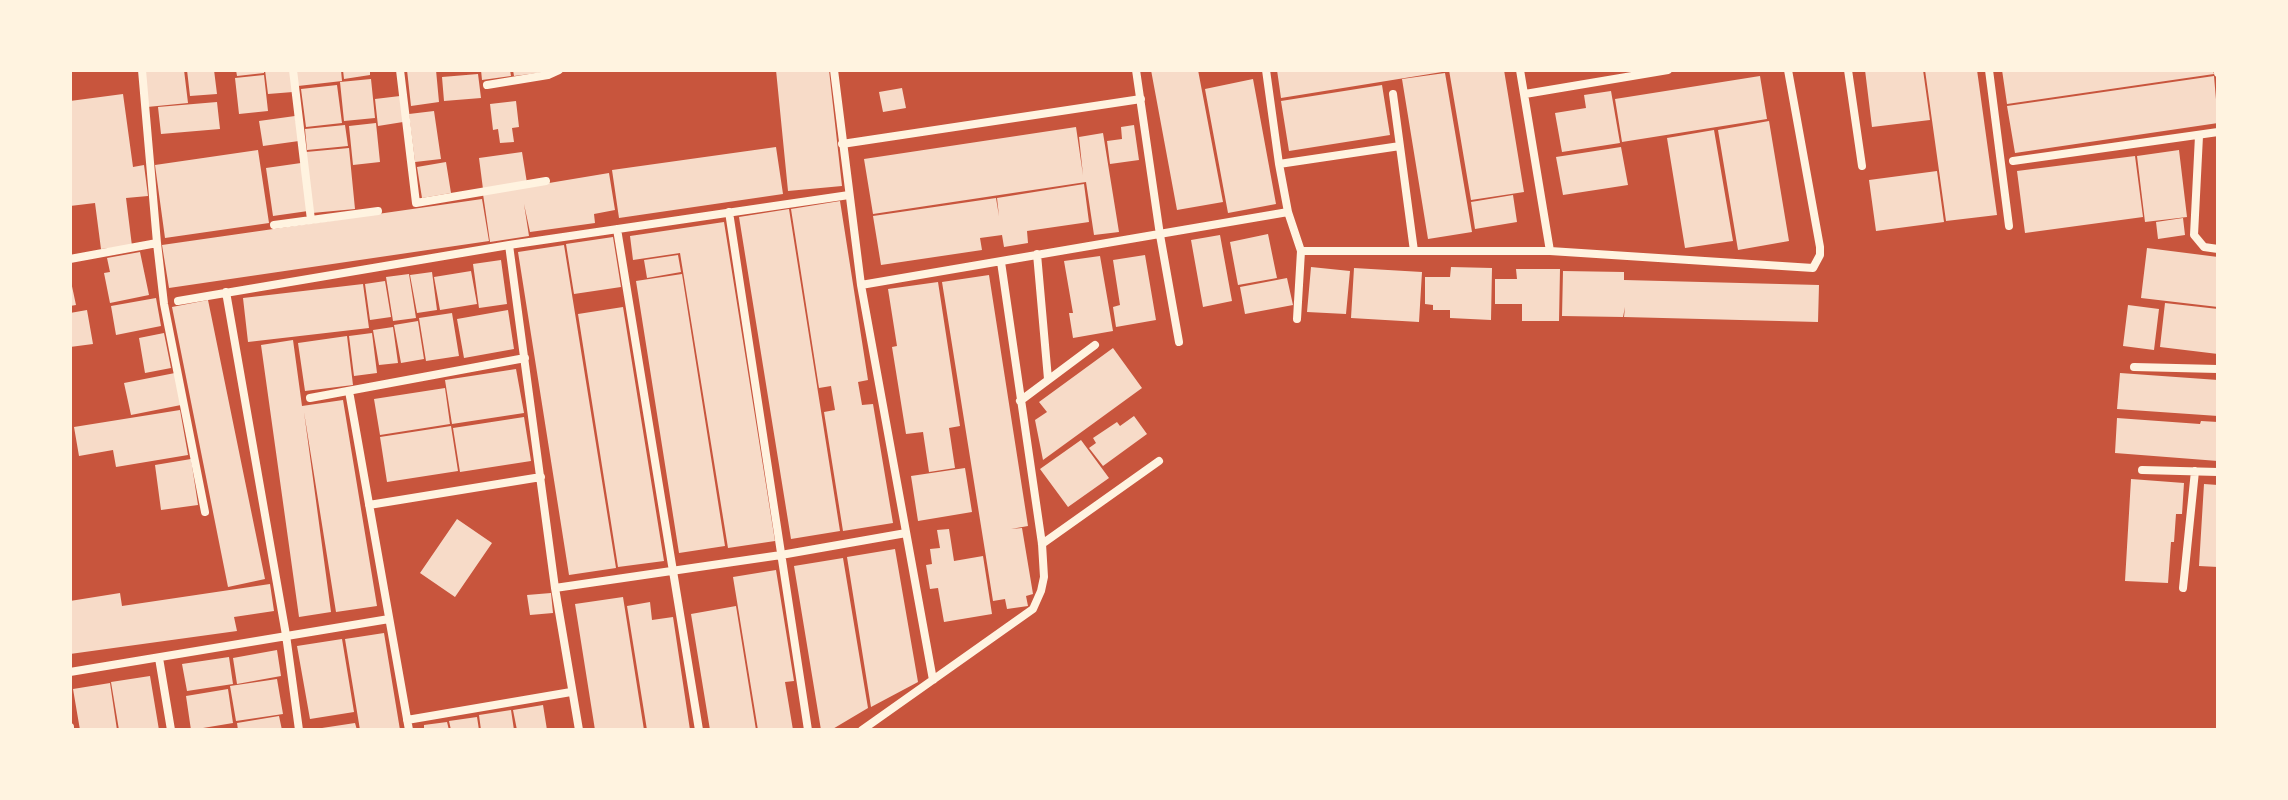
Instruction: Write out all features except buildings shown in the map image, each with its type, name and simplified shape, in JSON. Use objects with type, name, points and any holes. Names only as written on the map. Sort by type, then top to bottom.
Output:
[{"type":"street","points":[[142,70],[164,304],[205,512]]},
{"type":"street","points":[[293,70],[311,220]]},
{"type":"street","points":[[400,70],[416,203],[546,181]]},
{"type":"street","points":[[487,85],[548,75],[559,70]]},
{"type":"street","points":[[834,70],[861,285],[933,680]]},
{"type":"street","points":[[1136,70],[1179,342]]},
{"type":"street","points":[[1266,70],[1288,212],[1301,251],[1297,319]]},
{"type":"street","points":[[1520,70],[1550,251]]},
{"type":"street","points":[[1525,94],[1668,70]]},
{"type":"street","points":[[1301,251],[1550,251],[1808,268],[1816,265],[1820,247],[1788,70]]},
{"type":"street","points":[[1848,70],[1862,166]]},
{"type":"street","points":[[1989,70],[2009,226]]},
{"type":"street","points":[[1393,94],[1414,251]]},
{"type":"street","points":[[842,144],[1141,99]]},
{"type":"street","points":[[2013,161],[2218,132]]},
{"type":"street","points":[[2199,136],[2194,235],[2204,247],[2218,249]]},
{"type":"street","points":[[1279,164],[1400,146]]},
{"type":"street","points":[[178,301],[509,245],[849,195]]},
{"type":"street","points":[[274,225],[378,211]]},
{"type":"street","points":[[729,212],[808,730]]},
{"type":"street","points":[[861,285],[1288,212]]},
{"type":"street","points":[[617,229],[699,730]]},
{"type":"street","points":[[70,259],[157,243]]},
{"type":"street","points":[[509,245],[555,588],[579,730]]},
{"type":"street","points":[[1037,254],[1048,379]]},
{"type":"street","points":[[862,730],[1033,609],[1041,591],[1044,577],[1042,544],[1001,262]]},
{"type":"street","points":[[226,292],[286,635],[299,730]]},
{"type":"street","points":[[1020,401],[1095,345]]},
{"type":"street","points":[[310,398],[525,358]]},
{"type":"street","points":[[2134,367],[2218,369]]},
{"type":"street","points":[[349,391],[409,730]]},
{"type":"street","points":[[1042,544],[1159,461]]},
{"type":"street","points":[[2142,470],[2218,472]]},
{"type":"street","points":[[2183,588],[2195,471]]},
{"type":"street","points":[[369,505],[541,477]]},
{"type":"street","points":[[555,588],[906,533]]},
{"type":"street","points":[[70,672],[389,619]]},
{"type":"street","points":[[159,658],[171,730]]},
{"type":"street","points":[[407,720],[571,692]]}]
